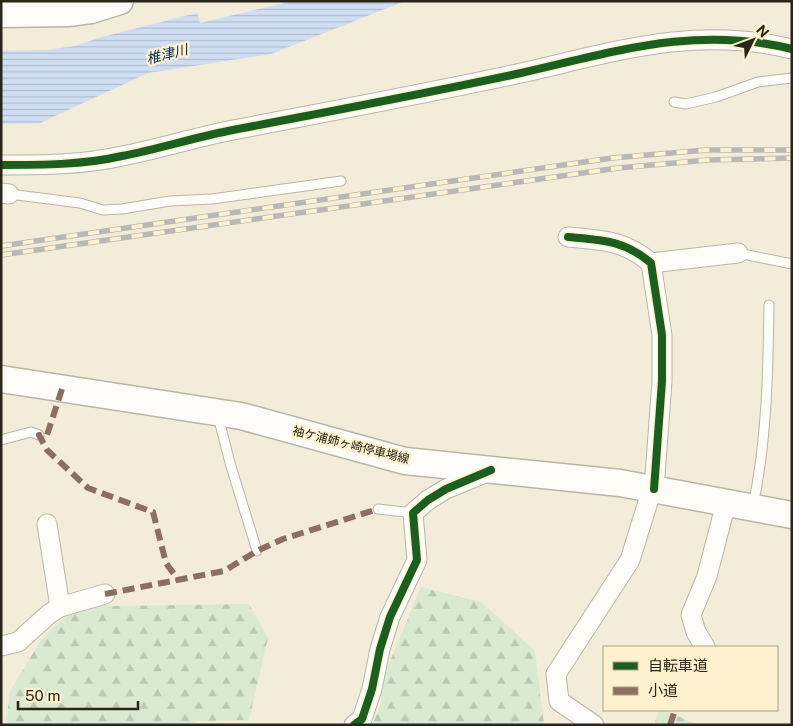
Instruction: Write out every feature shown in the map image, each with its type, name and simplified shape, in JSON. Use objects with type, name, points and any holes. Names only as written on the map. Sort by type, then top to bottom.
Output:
[{"type":"main road","points":[[1,14],[68,13],[91,10],[120,1]]},
{"type":"main road","name":"袖ケ浦姉ヶ崎停車場線","points":[[1,379],[241,416],[404,461],[620,483],[792,515]]},
{"type":"street","points":[[1,165],[52,164],[120,157],[224,132],[523,72],[629,47],[678,40],[727,39],[770,44],[792,49]]},
{"type":"street","points":[[568,238],[599,240],[620,244],[640,254],[651,263],[662,335],[662,381],[653,489],[630,560],[556,674],[559,701],[594,725]]},
{"type":"street","points":[[651,263],[738,253]]},
{"type":"street","points":[[354,725],[362,719],[372,689],[380,649],[390,617],[417,560],[413,513],[428,500],[446,489],[491,470]]},
{"type":"street","points":[[704,646],[696,632],[692,615],[707,576],[726,502]]},
{"type":"street","points":[[47,524],[60,607]]},
{"type":"street","points":[[1,646],[18,642],[49,614],[60,607],[105,594]]},
{"type":"lane","points":[[674,102],[686,104],[716,97],[758,82],[792,78]]},
{"type":"lane","points":[[5,193],[80,203],[103,210],[122,209],[170,201],[212,199],[341,181]]},
{"type":"lane","points":[[738,253],[792,264]]},
{"type":"lane","points":[[753,508],[765,436],[769,305]]},
{"type":"lane","points":[[217,412],[230,463],[257,551]]},
{"type":"lane","points":[[1,440],[31,432],[39,435]]},
{"type":"lane","points":[[378,509],[413,513]]},
{"type":"green space","points":[[421,587],[481,602],[535,651],[544,725],[372,725],[382,702],[380,685]]},
{"type":"green space","points":[[83,600],[115,606],[249,604],[268,638],[249,720],[198,721],[188,725],[6,725],[10,691],[41,640]]},
{"type":"green space","points":[[659,711],[666,711],[698,725],[654,725]]},
{"type":"water","name":"椎津川","points":[[293,1],[405,1],[271,54],[148,73],[40,123],[1,124],[1,51],[46,50],[75,46],[102,37],[197,13],[200,23]]},
{"type":"railway","points":[[1,246],[612,158],[706,150],[792,150]]},
{"type":"railway","points":[[1,255],[618,168],[708,160],[792,158]]},
{"type":"marked path","points":[[62,389],[47,435],[39,435],[47,450],[88,488],[153,512],[166,563],[179,581]]},
{"type":"marked path","points":[[105,594],[224,571],[257,551],[283,539],[378,509]]},
{"type":"marked path","points":[[670,725],[675,711]]},
{"type":"cycle path","points":[[1,165],[62,164],[107,159],[228,131],[448,88],[655,44],[722,40],[757,42],[792,49]]},
{"type":"cycle path","points":[[568,237],[602,240],[622,245],[641,255],[651,263],[662,335],[662,381],[654,489]]},
{"type":"cycle path","points":[[354,725],[362,719],[372,689],[380,649],[390,617],[417,560],[413,513],[428,500],[446,489],[491,470]]}]
